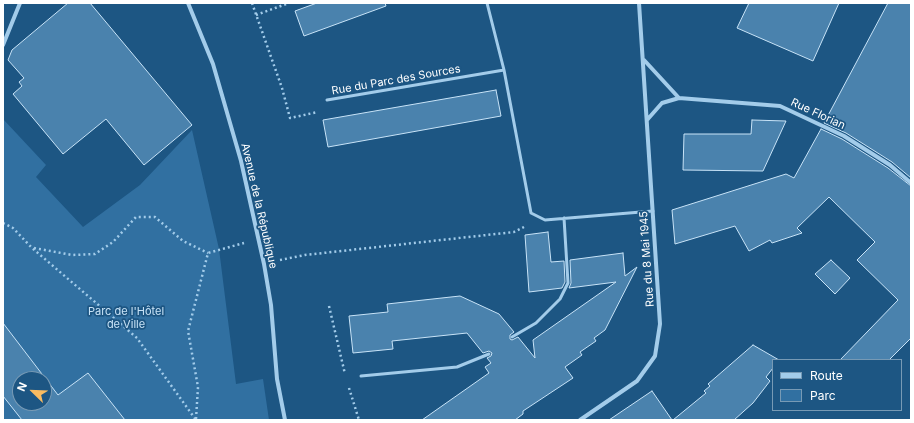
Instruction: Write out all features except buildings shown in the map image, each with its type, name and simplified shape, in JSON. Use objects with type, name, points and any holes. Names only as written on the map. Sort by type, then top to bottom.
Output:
[{"type":"street","points":[[3,44],[20,3]]},
{"type":"street","name":"Avenue de la République","points":[[188,3],[213,64],[242,161],[260,239],[271,305],[277,379],[285,420]]},
{"type":"street","points":[[639,3],[644,60],[679,98]]},
{"type":"street","name":"Rue du 8 Mai 1945","points":[[580,420],[637,381],[655,356],[660,324],[644,60]]},
{"type":"street","name":"Rue Florian","points":[[647,121],[662,103],[679,98],[780,106],[844,136],[890,165],[911,183]]},
{"type":"lane","points":[[487,3],[504,70],[531,213],[545,220],[653,211]]},
{"type":"lane","name":"Rue du Parc des Sources","points":[[327,100],[504,70]]},
{"type":"lane","points":[[512,337],[536,323],[560,298],[568,283],[564,218]]},
{"type":"lane","points":[[361,376],[457,368],[489,354]]},
{"type":"path","name":"Rue du Parc des Sources","points":[[252,3],[282,88],[290,118],[328,111],[327,100]]},
{"type":"path","points":[[256,15],[289,3]]},
{"type":"path","points":[[32,248],[72,255],[95,254],[113,242],[136,217],[155,217],[183,241],[208,254],[260,239]]},
{"type":"path","points":[[264,264],[305,255],[514,232],[540,218]]},
{"type":"path","points":[[3,223],[13,228],[32,248],[137,338],[196,420],[198,387],[188,331],[208,254]]},
{"type":"path","points":[[329,306],[346,378]]},
{"type":"path","points":[[348,385],[360,420]]},
{"type":"green space","name":"Parc de l'Hôtel de Ville","points":[[3,119],[46,165],[36,177],[83,227],[140,185],[192,130],[219,249],[236,384],[263,379],[269,420],[3,420]]}]
